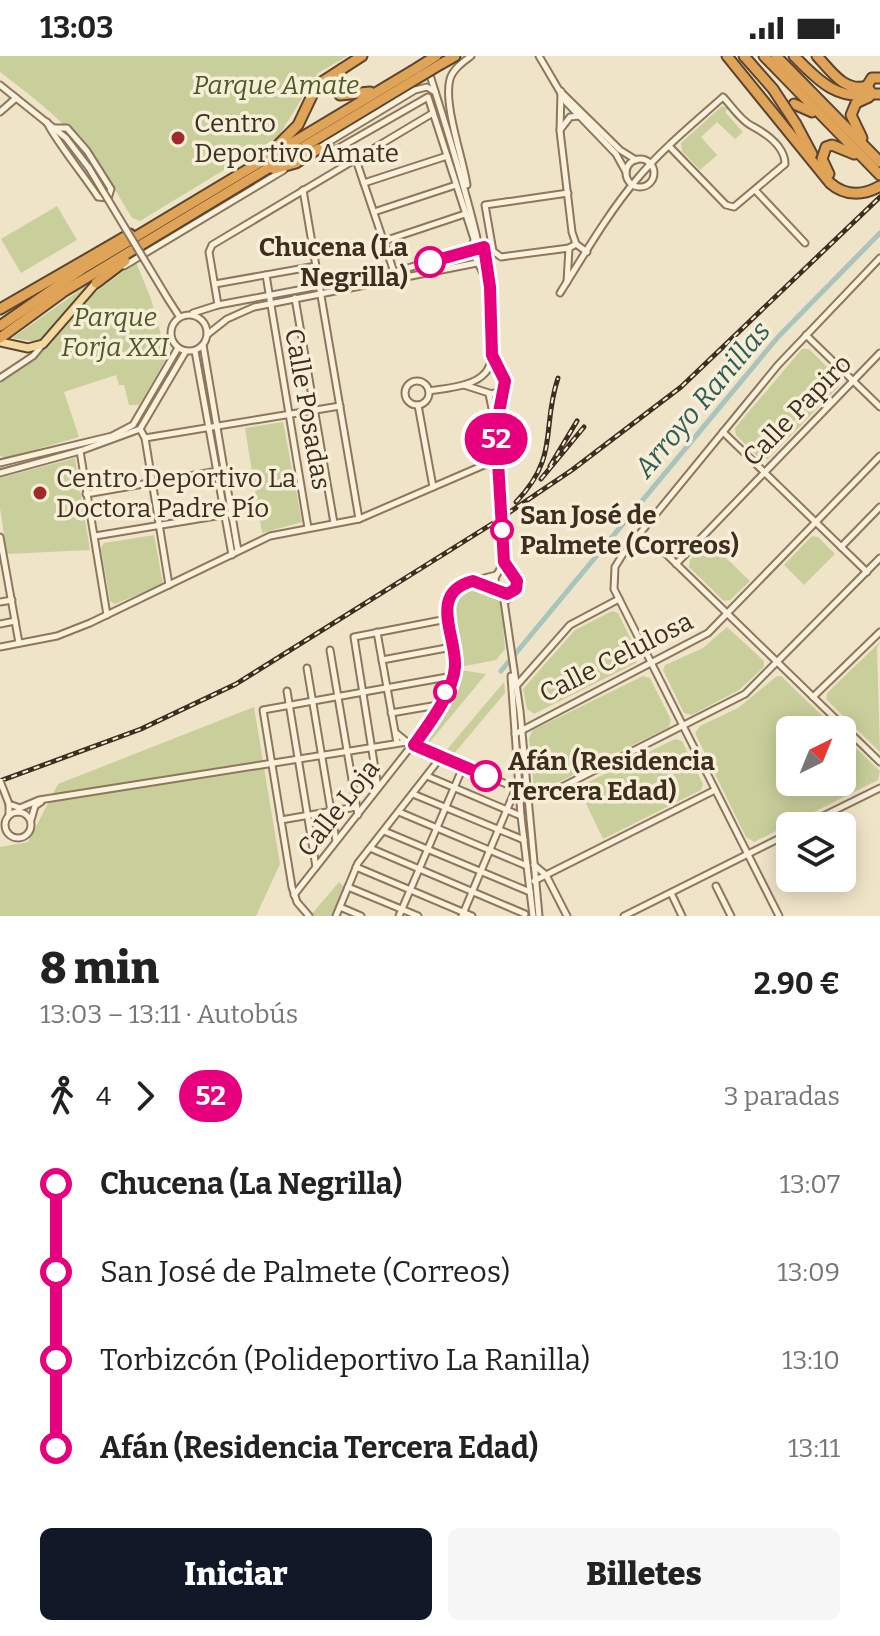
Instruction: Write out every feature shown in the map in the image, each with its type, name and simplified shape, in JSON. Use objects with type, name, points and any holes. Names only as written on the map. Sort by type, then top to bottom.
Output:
[{"type":"highway","points":[[263,160],[298,125],[317,85],[362,56]]},
{"type":"highway","points":[[0,340],[63,292],[257,175],[422,70],[439,60],[455,56]]},
{"type":"highway","points":[[727,56],[823,176],[837,189],[858,193],[880,186]]},
{"type":"highway","points":[[744,56],[773,89],[826,175],[837,186],[858,193]]},
{"type":"highway","points":[[764,56],[858,153]]},
{"type":"highway","points":[[776,56],[875,161]]},
{"type":"highway","points":[[817,56],[846,85],[876,95]]},
{"type":"highway","points":[[793,59],[832,114]]},
{"type":"highway","points":[[793,59],[835,92],[876,95]]},
{"type":"highway","points":[[347,65],[335,78],[334,87],[340,95],[359,96],[422,70]]},
{"type":"highway","points":[[876,95],[878,76]]},
{"type":"highway","points":[[0,326],[82,269],[385,87]]},
{"type":"highway","points":[[755,88],[778,102]]},
{"type":"highway","points":[[876,95],[861,100],[852,109],[853,125],[880,175]]},
{"type":"highway","points":[[794,104],[808,108],[858,153],[875,161]]},
{"type":"highway","points":[[858,193],[838,184],[828,174],[822,153],[828,146],[839,146],[875,161]]},
{"type":"highway","points":[[257,175],[296,163],[318,149]]},
{"type":"highway","points":[[0,309],[118,240],[184,208]]},
{"type":"highway","points":[[96,283],[167,229]]},
{"type":"main road","points":[[0,340],[36,347],[43,344],[96,283]]},
{"type":"street","points":[[424,56],[422,70],[436,93],[471,206]]},
{"type":"street","points":[[471,56],[456,68],[450,79],[449,95],[479,238],[488,301]]},
{"type":"street","points":[[539,56],[579,116],[616,154],[632,185]]},
{"type":"street","points":[[0,85],[73,145],[179,316]]},
{"type":"street","points":[[318,149],[415,90],[427,87],[436,93]]},
{"type":"street","points":[[561,91],[560,131],[576,244],[587,252]]},
{"type":"street","points":[[561,91],[620,150],[650,164]]},
{"type":"street","points":[[337,149],[428,97],[474,239],[472,251]]},
{"type":"street","points":[[560,293],[632,185],[650,164],[669,146],[723,97],[751,126],[760,127],[785,156],[785,164],[741,204],[726,205],[669,146]]},
{"type":"street","points":[[0,112],[16,98]]},
{"type":"street","points":[[218,305],[209,252],[212,245],[433,113]]},
{"type":"street","points":[[560,131],[570,117],[579,116]]},
{"type":"street","points":[[47,122],[51,133],[75,160],[98,197],[104,200],[110,197],[111,189],[87,151],[67,128],[54,128]]},
{"type":"street","points":[[318,149],[337,149],[355,157],[395,275]]},
{"type":"street","points":[[364,183],[447,156]]},
{"type":"street","points":[[626,172],[636,160]]},
{"type":"street","points":[[96,283],[296,163]]},
{"type":"street","points":[[632,185],[640,187],[650,183],[654,173],[650,164]]},
{"type":"street","points":[[374,212],[455,183],[460,173]]},
{"type":"street","points":[[303,190],[359,519]]},
{"type":"street","points":[[756,191],[805,243]]},
{"type":"street","points":[[568,193],[485,205],[496,255],[569,248],[576,244]]},
{"type":"street","points":[[384,241],[465,214]]},
{"type":"street","points":[[395,275],[480,247]]},
{"type":"street","points":[[567,282],[569,248]]},
{"type":"street","points":[[472,251],[482,262],[492,355],[505,381],[496,428]]},
{"type":"street","points":[[779,916],[614,589],[615,567],[723,432],[806,335],[880,258]]},
{"type":"street","points":[[320,290],[295,298],[269,300],[218,305],[179,316],[171,328],[173,342],[178,348],[195,351],[203,345],[208,334],[238,312],[269,300],[395,275],[482,262]]},
{"type":"street","points":[[215,284],[316,266]]},
{"type":"street","name":"Calle Posadas","points":[[266,275],[308,528]]},
{"type":"street","points":[[295,298],[334,523]]},
{"type":"street","points":[[193,313],[204,322],[208,334]]},
{"type":"street","points":[[806,335],[880,407]]},
{"type":"street","points":[[0,378],[21,365],[43,344]]},
{"type":"street","points":[[18,345],[23,351],[21,365]]},
{"type":"street","points":[[203,345],[235,553]]},
{"type":"street","points":[[0,463],[112,436],[133,425],[178,348]]},
{"type":"street","points":[[0,473],[80,451],[140,429],[186,351]]},
{"type":"street","points":[[195,351],[214,427],[218,471],[228,514]]},
{"type":"street","name":"Calle Papiro","points":[[676,564],[880,353]]},
{"type":"street","points":[[492,355],[481,383],[488,392],[496,428],[504,562],[496,588]]},
{"type":"street","points":[[429,391],[464,385],[493,370],[500,373]]},
{"type":"street","points":[[418,405],[407,401],[406,386],[418,381],[429,391]]},
{"type":"street","points":[[464,385],[488,392],[504,388]]},
{"type":"street","points":[[418,405],[427,398],[429,391]]},
{"type":"street","points":[[418,405],[433,487]]},
{"type":"street","points":[[145,438],[340,406]]},
{"type":"street","points":[[140,429],[145,438],[169,585]]},
{"type":"street","points":[[723,432],[867,572]]},
{"type":"street","points":[[80,451],[107,615]]},
{"type":"street","name":"Calle Celulosa","points":[[515,734],[522,727],[708,633],[880,456]]},
{"type":"street","points":[[0,647],[57,636],[278,533],[359,519],[498,459]]},
{"type":"street","points":[[86,494],[218,471]]},
{"type":"street","points":[[841,547],[880,507]]},
{"type":"street","points":[[95,536],[228,514]]},
{"type":"street","points":[[0,537],[19,643]]},
{"type":"street","points":[[630,546],[655,545],[880,762]]},
{"type":"street","points":[[396,733],[407,742],[527,795],[548,794],[745,694],[779,664],[880,558]]},
{"type":"street","points":[[309,916],[294,895],[263,710],[453,676],[455,666],[447,619],[449,598],[461,585],[502,573],[517,581],[506,594],[517,788],[524,840],[535,880],[536,916]]},
{"type":"street","points":[[0,580],[7,578]]},
{"type":"street","points":[[473,581],[506,594]]},
{"type":"street","points":[[516,686],[570,625],[619,599]]},
{"type":"street","points":[[0,602],[12,600]]},
{"type":"street","points":[[378,789],[354,636],[447,619]]},
{"type":"street","points":[[0,624],[15,621]]},
{"type":"street","points":[[377,632],[397,743]]},
{"type":"street","points":[[813,697],[880,632]]},
{"type":"street","points":[[382,660],[452,647]]},
{"type":"street","points":[[330,650],[358,815]]},
{"type":"street","points":[[307,668],[336,842]]},
{"type":"street","points":[[512,670],[522,727],[529,815],[530,892],[536,916]]},
{"type":"street","name":"Calle Loja","points":[[294,895],[414,745],[453,676]]},
{"type":"street","points":[[287,691],[316,868]]},
{"type":"street","points":[[391,713],[439,705]]},
{"type":"street","points":[[520,711],[537,720]]},
{"type":"street","points":[[0,821],[18,810],[49,799],[407,742]]},
{"type":"street","points":[[336,916],[356,867],[441,757]]},
{"type":"street","points":[[401,913],[463,767]]},
{"type":"street","points":[[427,776],[521,816]]},
{"type":"street","points":[[0,781],[9,804],[6,829],[14,837]]},
{"type":"street","points":[[463,914],[517,788]]},
{"type":"street","points":[[517,788],[529,815]]},
{"type":"street","points":[[831,812],[880,788]]},
{"type":"street","points":[[370,848],[524,915],[535,880],[715,790]]},
{"type":"street","points":[[413,794],[524,840]]},
{"type":"street","points":[[0,832],[14,837],[25,836],[35,806],[49,799]]},
{"type":"street","points":[[9,804],[30,821]]},
{"type":"street","points":[[281,820],[356,807]]},
{"type":"street","points":[[399,812],[530,865],[546,875],[567,916]]},
{"type":"street","points":[[384,831],[530,892]]},
{"type":"street","points":[[624,916],[776,840]]},
{"type":"street","points":[[356,867],[472,916]]},
{"type":"street","points":[[716,886],[731,916]]},
{"type":"street","points":[[348,887],[401,913],[418,916]]},
{"type":"street","points":[[671,893],[682,916]]},
{"type":"street","points":[[340,907],[361,916]]},
{"type":"green space","name":"Centro Deportivo Amate","points":[[0,56],[348,56],[318,73],[278,137],[140,221],[132,218],[103,172],[75,136],[0,72]]},
{"type":"green space","points":[[722,106],[728,108],[725,112],[743,132],[735,139],[717,122],[701,137],[717,155],[700,170],[682,151],[681,143]]},
{"type":"green space","points":[[57,206],[77,240],[21,273],[1,239]]},
{"type":"green space","name":"Parque Forja XXI","points":[[136,262],[151,299],[167,357],[139,405],[129,405],[124,385],[119,385],[116,375],[64,392],[79,437],[6,458],[0,456],[0,383],[50,345],[85,300]]},
{"type":"green space","points":[[90,283],[38,342],[12,338]]},
{"type":"green space","points":[[802,349],[809,349],[839,379],[839,386],[768,459],[761,460],[736,435],[735,428]]},
{"type":"green space","points":[[283,422],[302,522],[262,533],[245,428]]},
{"type":"green space","name":"Centro Deportivo La Doctora Padre Pío","points":[[75,458],[90,550],[7,554],[0,508],[0,478]]},
{"type":"green space","points":[[154,535],[163,584],[115,604],[110,601],[101,548],[104,543]]},
{"type":"green space","points":[[812,536],[818,537],[835,554],[804,585],[784,565]]},
{"type":"green space","points":[[709,542],[750,581],[730,600],[724,601],[689,567],[690,560]]},
{"type":"green space","points":[[471,585],[490,589],[501,599],[505,649],[496,660],[460,667],[451,622],[452,610],[461,592]]},
{"type":"green space","points":[[612,611],[618,613],[639,656],[636,663],[534,714],[527,709],[523,689],[575,630]]},
{"type":"green space","points":[[727,627],[764,661],[764,667],[739,690],[692,715],[684,713],[663,670],[665,665],[703,648]]},
{"type":"green space","points":[[880,642],[877,648],[880,752],[856,728],[856,716],[843,716],[826,699],[827,693]]},
{"type":"green space","points":[[461,670],[486,674],[429,743],[423,737]]},
{"type":"green space","points":[[643,676],[650,678],[671,720],[669,727],[541,791],[534,787],[529,738],[533,730]]},
{"type":"green space","points":[[781,676],[822,716],[776,716],[776,796],[846,796],[814,812],[776,812],[776,831],[754,842],[746,837],[695,733],[700,726],[738,708]]},
{"type":"green space","points":[[504,682],[505,693],[452,756],[444,753]]},
{"type":"green space","points":[[254,707],[280,864],[256,916],[0,916],[0,847],[28,842],[58,784]]},
{"type":"green space","points":[[675,739],[682,741],[703,784],[701,790],[603,839],[578,787]]},
{"type":"green space","points":[[856,748],[880,771],[878,780],[856,791]]},
{"type":"green space","points":[[339,882],[344,887],[332,916],[310,916]]},
{"type":"waterway","name":"Arroyo Ranillas","points":[[501,671],[778,337],[880,233]]},
{"type":"railway","points":[[0,781],[141,729],[236,684],[495,522],[572,470],[681,387],[880,197]]},
{"type":"railway","points":[[516,502],[530,486],[544,456],[558,378]]},
{"type":"railway","points":[[550,466],[577,421]]},
{"type":"railway","points":[[541,479],[584,427]]},
{"type":"bus line","name":"52","points":[[430,262],[484,247],[490,287],[488,301],[492,355],[505,381],[496,428],[504,562],[517,581],[516,589],[507,594],[473,581],[461,585],[449,598],[445,609],[455,666],[453,676],[431,721],[414,745],[486,776]]},
{"type":"place","name":"Centro Deportivo Amate","points":[[178,138]]},
{"type":"place","name":"Chucena (La Negrilla)","points":[[430,262]]},
{"type":"place","name":"Centro Deportivo La Doctora Padre Pío","points":[[40,493]]},
{"type":"place","name":"San José de Palmete (Correos)","points":[[502,530]]},
{"type":"place","name":"Afán (Residencia Tercera Edad)","points":[[486,776]]},
{"type":"park label","name":"Parque Amate","points":[[276,85]]}]
